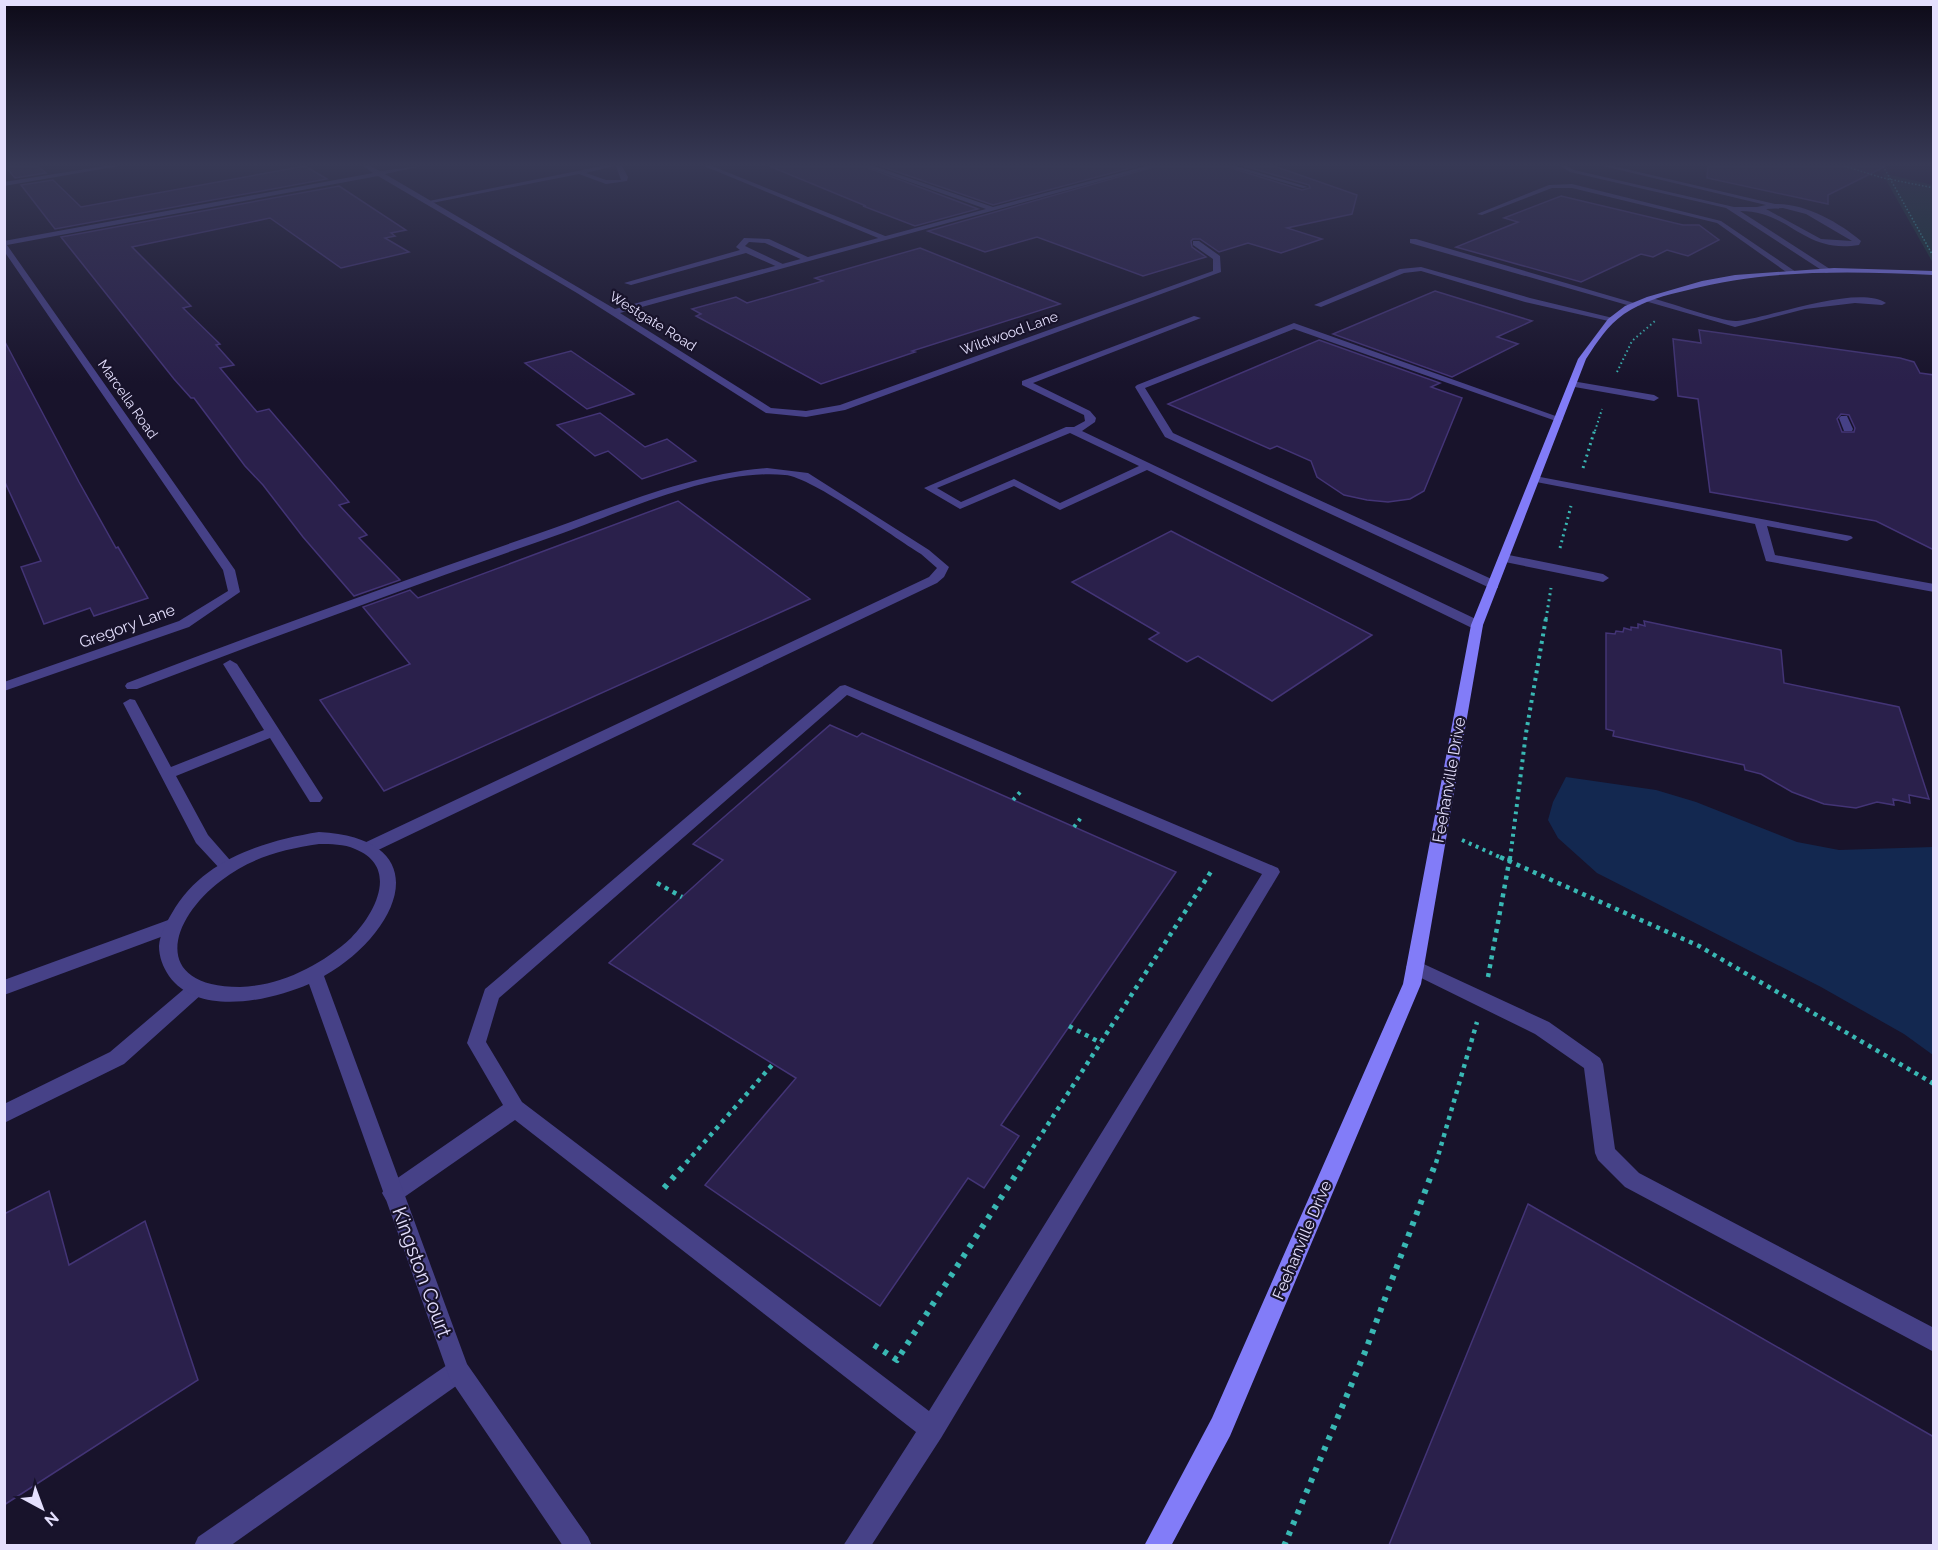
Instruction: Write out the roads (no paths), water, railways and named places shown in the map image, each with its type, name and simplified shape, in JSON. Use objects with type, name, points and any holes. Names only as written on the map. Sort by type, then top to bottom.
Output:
[{"type":"street","points":[[4,244],[34,238]]},
{"type":"street","name":"Westgate Road","points":[[489,238],[614,312],[769,411]]},
{"type":"street","points":[[614,312],[885,238]]},
{"type":"street","points":[[1744,238],[1792,272]]},
{"type":"street","points":[[1779,238],[1829,271]]},
{"type":"street","points":[[1810,238],[1826,243],[1857,243],[1852,238]]},
{"type":"street","points":[[783,266],[740,247],[747,240],[766,241],[808,260]]},
{"type":"street","points":[[1413,241],[1735,324],[1805,307],[1855,301],[1882,303]]},
{"type":"street","points":[[1748,241],[1783,241]]},
{"type":"street","name":"Wildwood Lane","points":[[769,411],[806,414],[842,408],[1217,272],[1217,258],[1196,243]]},
{"type":"street","name":"Marcella Road","points":[[4,244],[229,570]]},
{"type":"street","points":[[628,283],[747,250]]},
{"type":"street","points":[[1318,305],[1412,269],[1427,270],[1610,322]]},
{"type":"street","name":"Feehanville Drive","points":[[1157,1545],[1221,1426],[1412,984],[1477,625],[1582,359],[1610,322],[1643,302],[1697,284],[1792,272],[1934,273]]},
{"type":"street","points":[[1075,431],[1090,422],[1091,418],[1087,413],[1025,383],[1197,318]]},
{"type":"street","points":[[1494,585],[1168,435],[1140,387],[1294,326],[1559,419]]},
{"type":"street","points":[[1572,384],[1653,398]]},
{"type":"street","points":[[1148,466],[1060,507],[1014,482],[960,506],[929,489],[1070,429],[1148,466],[1477,625]]},
{"type":"street","points":[[132,686],[358,600],[654,497],[701,482],[733,475],[772,471],[804,475],[925,552],[943,567],[940,574],[933,580],[368,848]]},
{"type":"street","points":[[1535,479],[1847,538]]},
{"type":"street","points":[[1760,522],[1770,558],[1934,588]]},
{"type":"street","points":[[1504,558],[1603,578]]},
{"type":"street","name":"Gregory Lane","points":[[4,687],[184,624],[234,592],[229,570]]},
{"type":"street","points":[[230,664],[315,798]]},
{"type":"street","points":[[856,1545],[932,1429],[1272,872],[845,689],[491,994],[476,1043],[514,1108],[932,1429]]},
{"type":"street","points":[[130,703],[202,839],[228,867]]},
{"type":"street","points":[[167,774],[274,731]]},
{"type":"street","points":[[319,838],[346,840],[368,848],[383,862],[389,882],[385,904],[370,929],[346,952],[314,973],[283,986],[251,993],[221,995],[196,989],[174,974],[166,952],[171,926],[185,904],[204,884],[228,867],[258,852],[289,842],[319,838]]},
{"type":"street","points":[[4,988],[171,926]]},
{"type":"street","points":[[1415,967],[1542,1028],[1593,1064],[1605,1153],[1632,1180],[1934,1341]]},
{"type":"street","name":"Kingston Court","points":[[314,973],[458,1371],[579,1545]]},
{"type":"street","points":[[4,1114],[117,1058],[196,989]]},
{"type":"street","points":[[393,1193],[514,1108]]},
{"type":"street","points":[[212,1544],[458,1371]]},
{"type":"water","points":[[1566,777],[1656,790],[1696,802],[1797,842],[1839,850],[1933,847],[1933,1055],[1904,1034],[1821,987],[1597,873],[1558,838],[1548,820],[1553,802]]}]
